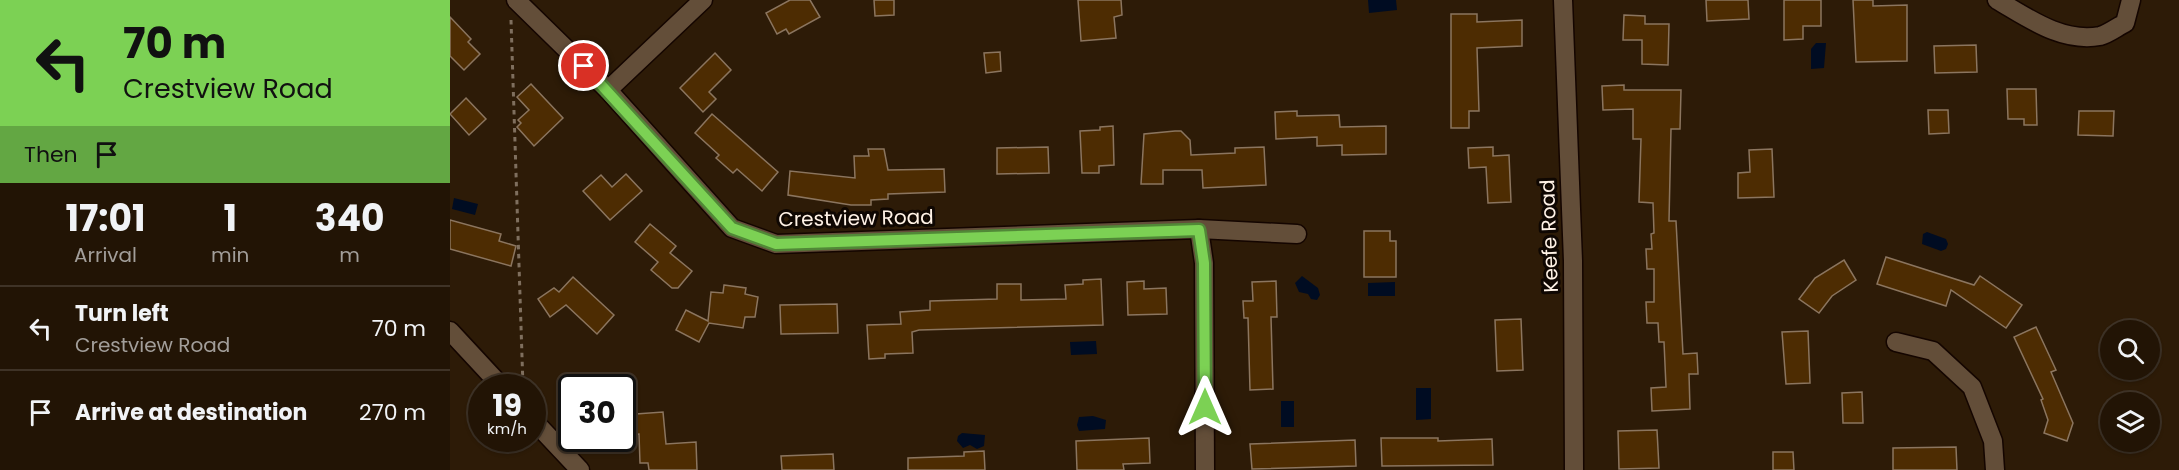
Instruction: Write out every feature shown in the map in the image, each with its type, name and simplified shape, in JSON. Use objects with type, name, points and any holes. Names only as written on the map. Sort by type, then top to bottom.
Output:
[{"type":"street","points":[[608,90],[703,0]]},
{"type":"street","name":"Keefe Road","points":[[1563,0],[1573,255],[1574,470]]},
{"type":"street","points":[[1997,0],[2045,28],[2074,36],[2102,36],[2125,23],[2131,0]]},
{"type":"street","name":"Crestview Road","points":[[513,6],[608,90],[732,228],[776,244],[1199,230],[1297,234]]},
{"type":"street","points":[[1199,230],[1204,263],[1205,470]]},
{"type":"street","points":[[450,331],[490,374]]},
{"type":"street","points":[[1896,342],[1933,351],[1972,387],[1993,441],[1995,470]]},
{"type":"street","points":[[546,434],[580,470]]},
{"type":"path","points":[[513,6],[523,374]]},
{"type":"water","points":[[1368,0],[1396,0],[1397,10],[1369,13]]},
{"type":"water","points":[[1816,43],[1826,43],[1824,68],[1811,69],[1811,49]]},
{"type":"water","points":[[454,198],[478,204],[475,215],[452,209]]},
{"type":"water","points":[[1927,232],[1946,239],[1948,244],[1946,249],[1941,251],[1922,244],[1923,234]]},
{"type":"water","points":[[1302,276],[1318,288],[1320,295],[1317,300],[1311,299],[1308,294],[1299,292],[1295,283]]},
{"type":"water","points":[[1395,282],[1395,296],[1368,296],[1368,283]]},
{"type":"water","points":[[1096,341],[1097,354],[1071,355],[1070,342]]},
{"type":"water","points":[[1416,388],[1431,388],[1431,419],[1416,420]]},
{"type":"water","points":[[1281,401],[1294,401],[1294,427],[1281,427]]},
{"type":"water","points":[[1093,416],[1106,420],[1105,429],[1079,431],[1077,425],[1079,417]]},
{"type":"water","points":[[962,433],[985,435],[984,446],[977,449],[970,445],[963,448],[957,441],[958,436]]},
{"type":"building","points":[[790,0],[810,0],[820,17],[789,34],[786,29],[777,34],[766,13]]},
{"type":"building","points":[[874,0],[894,0],[894,15],[875,16]]},
{"type":"building","points":[[1078,0],[1121,0],[1122,15],[1114,17],[1116,38],[1081,41]]},
{"type":"building","points":[[1706,0],[1748,0],[1749,19],[1707,21]]},
{"type":"building","points":[[1784,0],[1821,0],[1821,26],[1803,26],[1803,39],[1784,40]]},
{"type":"building","points":[[1853,0],[1873,0],[1873,6],[1907,5],[1907,61],[1856,62]]},
{"type":"building","points":[[1451,14],[1477,14],[1477,22],[1522,20],[1522,46],[1477,48],[1479,111],[1469,111],[1469,128],[1451,128]]},
{"type":"building","points":[[1624,15],[1645,16],[1645,24],[1669,24],[1668,65],[1642,64],[1642,40],[1623,40]]},
{"type":"building","points":[[450,17],[471,39],[468,42],[480,54],[464,70],[450,56]]},
{"type":"building","points":[[1976,45],[1977,72],[1935,73],[1934,46]]},
{"type":"building","points":[[1000,52],[1001,71],[986,73],[984,53]]},
{"type":"building","points":[[715,53],[731,70],[709,92],[716,99],[703,112],[680,88]]},
{"type":"building","points":[[531,84],[563,118],[534,146],[517,127],[521,123],[518,120],[529,110],[517,97]]},
{"type":"building","points":[[1624,85],[1624,90],[1681,90],[1680,129],[1671,129],[1669,221],[1676,221],[1683,354],[1697,353],[1698,374],[1689,374],[1690,409],[1652,411],[1651,388],[1666,387],[1664,342],[1659,342],[1658,323],[1647,323],[1646,302],[1654,302],[1654,269],[1647,269],[1646,249],[1652,249],[1653,203],[1639,202],[1641,139],[1633,139],[1633,109],[1603,110],[1602,86]]},
{"type":"building","points":[[2007,89],[2036,89],[2037,125],[2024,125],[2024,119],[2008,119]]},
{"type":"building","points":[[466,98],[486,119],[469,135],[450,114]]},
{"type":"building","points":[[1928,110],[1948,110],[1949,133],[1929,134]]},
{"type":"building","points":[[1297,111],[1297,116],[1339,115],[1340,127],[1386,126],[1386,154],[1342,155],[1342,145],[1317,146],[1317,137],[1276,139],[1275,112]]},
{"type":"building","points":[[2079,111],[2114,111],[2113,136],[2078,135]]},
{"type":"building","points":[[712,114],[778,172],[762,191],[737,169],[733,173],[716,158],[719,155],[695,133]]},
{"type":"building","points":[[1113,126],[1114,165],[1099,166],[1099,173],[1082,173],[1080,131],[1100,130],[1100,127]]},
{"type":"building","points":[[1181,131],[1190,140],[1191,155],[1235,153],[1235,148],[1264,147],[1266,185],[1203,188],[1202,170],[1163,170],[1163,184],[1141,184],[1144,134]]},
{"type":"building","points":[[1048,147],[1049,173],[997,174],[997,148]]},
{"type":"building","points":[[1493,147],[1493,156],[1509,155],[1511,202],[1488,203],[1486,167],[1469,168],[1468,148]]},
{"type":"building","points":[[868,149],[884,149],[888,170],[944,169],[945,192],[888,194],[888,199],[871,200],[871,205],[851,205],[788,195],[790,171],[855,178],[854,156],[869,156]]},
{"type":"building","points":[[1772,149],[1774,197],[1738,198],[1738,173],[1750,172],[1749,150]]},
{"type":"building","points":[[626,174],[642,191],[610,220],[583,191],[601,175],[612,187]]},
{"type":"building","points":[[450,220],[501,234],[499,241],[516,246],[511,266],[450,249]]},
{"type":"building","points":[[650,224],[676,246],[670,253],[692,271],[678,288],[672,288],[651,270],[658,262],[635,242]]},
{"type":"building","points":[[1364,231],[1390,231],[1390,241],[1396,241],[1396,277],[1364,277]]},
{"type":"building","points":[[1886,257],[1974,285],[1980,276],[2022,305],[2006,328],[1951,290],[1946,306],[1877,284]]},
{"type":"building","points":[[1844,260],[1856,280],[1832,296],[1819,313],[1799,299],[1815,278]]},
{"type":"building","points":[[573,277],[614,315],[597,334],[566,305],[550,317],[538,299],[554,288],[559,292]]},
{"type":"building","points":[[1101,279],[1103,325],[919,330],[912,332],[913,353],[885,354],[885,358],[869,359],[867,325],[901,324],[900,312],[930,310],[930,301],[997,299],[997,284],[1021,284],[1021,300],[1066,299],[1065,285],[1083,284],[1083,280]]},
{"type":"building","points":[[1144,281],[1144,289],[1166,288],[1167,314],[1128,315],[1127,282]]},
{"type":"building","points":[[1276,281],[1277,317],[1271,317],[1273,389],[1250,390],[1248,318],[1244,318],[1243,301],[1253,301],[1252,282]]},
{"type":"building","points":[[724,285],[746,288],[745,294],[758,297],[755,317],[745,317],[743,328],[709,323],[699,342],[676,330],[686,310],[708,321],[711,292],[723,293]]},
{"type":"building","points":[[837,304],[838,333],[781,334],[780,305]]},
{"type":"building","points":[[1521,319],[1523,370],[1497,371],[1495,320]]},
{"type":"building","points":[[2036,327],[2056,370],[2051,372],[2073,423],[2067,441],[2044,433],[2048,420],[2041,400],[2043,399],[2014,337]]},
{"type":"building","points":[[1808,331],[1810,383],[1786,384],[1782,332]]},
{"type":"building","points":[[1862,392],[1863,423],[1843,423],[1842,393]]},
{"type":"building","points":[[663,412],[666,444],[696,442],[697,470],[649,470],[648,463],[640,463],[636,414]]},
{"type":"building","points":[[1657,430],[1659,468],[1619,469],[1618,431]]},
{"type":"building","points":[[1149,438],[1150,463],[1123,464],[1124,470],[1077,470],[1076,441]]},
{"type":"building","points":[[1381,438],[1438,438],[1438,441],[1492,439],[1493,465],[1382,466]]},
{"type":"building","points":[[1355,440],[1356,466],[1252,469],[1250,444]]},
{"type":"building","points":[[1956,447],[1957,470],[1893,470],[1893,448]]},
{"type":"building","points":[[984,451],[985,470],[908,470],[908,458],[964,456],[964,452]]},
{"type":"building","points":[[1773,452],[1793,452],[1794,470],[1773,470]]},
{"type":"building","points":[[833,454],[834,470],[782,470],[781,456]]},
{"type":"route","points":[[584,66],[732,228],[776,244],[1199,230],[1204,263],[1205,407]]}]
